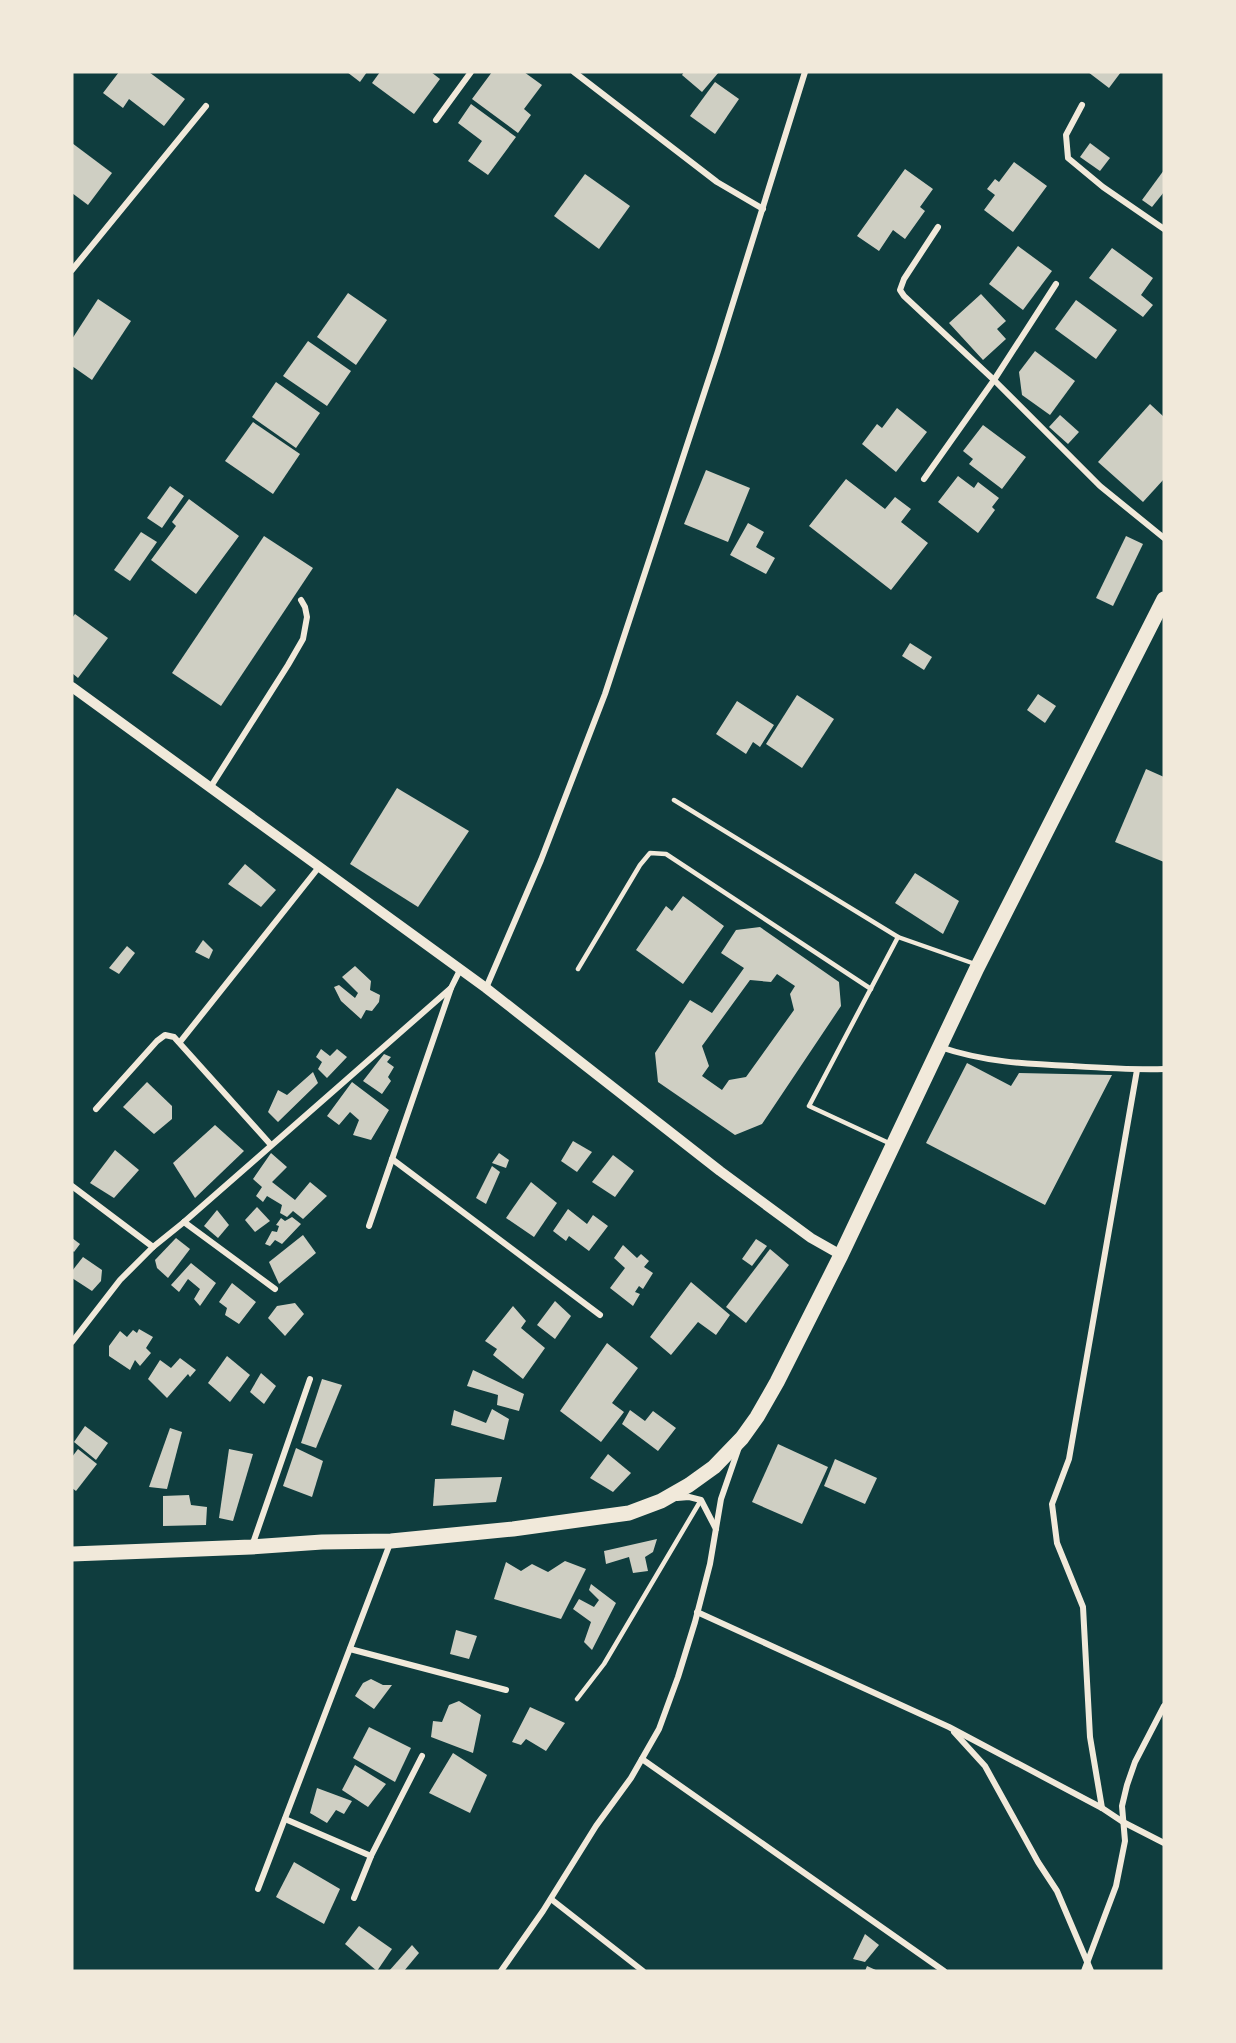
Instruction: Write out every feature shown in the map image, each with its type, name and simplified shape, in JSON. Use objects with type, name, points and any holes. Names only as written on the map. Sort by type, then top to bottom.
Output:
[{"type":"main road","points":[[72,1554],[322,1542],[391,1541],[513,1529],[628,1513],[661,1500],[689,1485],[714,1467],[742,1438],[777,1382],[841,1255],[978,965],[1164,599]]},
{"type":"street","points":[[436,120],[471,72]]},
{"type":"street","points":[[573,72],[717,182],[763,209]]},
{"type":"street","points":[[486,988],[541,860],[605,694],[763,209],[805,72]]},
{"type":"street","points":[[1082,105],[1066,135],[1068,158],[1103,187],[1164,229]]},
{"type":"street","points":[[72,270],[206,106]]},
{"type":"street","points":[[938,227],[904,279],[900,290],[904,296],[994,380],[1100,486],[1164,538]]},
{"type":"street","points":[[924,478],[994,380],[1056,284]]},
{"type":"street","points":[[210,788],[303,639],[307,617],[301,600]]},
{"type":"street","points":[[72,687],[486,988],[720,1171],[811,1238],[841,1255]]},
{"type":"street","points":[[180,1042],[319,867]]},
{"type":"street","points":[[369,1226],[451,988],[460,970]]},
{"type":"street","points":[[72,1341],[120,1280],[153,1247],[451,988]]},
{"type":"street","points":[[96,1109],[165,1035],[174,1037],[180,1042],[271,1145]]},
{"type":"street","points":[[939,1047],[969,1057],[993,1061],[1137,1070],[1164,1069]]},
{"type":"street","points":[[1102,1808],[1090,1737],[1083,1607],[1057,1543],[1052,1504],[1069,1459],[1137,1070]]},
{"type":"street","points":[[392,1160],[600,1315]]},
{"type":"street","points":[[72,1186],[153,1247]]},
{"type":"street","points":[[184,1222],[275,1289]]},
{"type":"street","points":[[251,1547],[310,1379]]},
{"type":"street","points":[[501,1971],[596,1826],[631,1778],[659,1729],[678,1677],[697,1612],[710,1564],[721,1499],[742,1438]]},
{"type":"street","points":[[661,1500],[688,1497],[701,1500],[716,1529]]},
{"type":"street","points":[[258,1889],[391,1541]]},
{"type":"street","points":[[697,1612],[949,1728],[1164,1843]]},
{"type":"street","points":[[350,1649],[506,1690]]},
{"type":"street","points":[[1085,1968],[1116,1886],[1125,1841],[1122,1806],[1127,1785],[1139,1753],[1164,1706]]},
{"type":"street","points":[[949,1728],[986,1766],[1056,1891],[1085,1968],[1091,1971]]},
{"type":"street","points":[[354,1898],[371,1856],[422,1756]]},
{"type":"street","points":[[642,1759],[944,1971]]},
{"type":"street","points":[[285,1819],[371,1856]]},
{"type":"street","points":[[550,1899],[643,1971]]},
{"type":"lane","points":[[674,800],[898,937],[978,965]]},
{"type":"lane","points":[[578,969],[640,865],[651,853],[666,854],[871,989]]},
{"type":"lane","points":[[893,1144],[809,1106],[898,937]]},
{"type":"lane","points":[[577,1699],[604,1664],[701,1500]]},
{"type":"building","points":[[119,72],[149,72],[185,99],[164,126],[129,99],[123,108],[103,93]]},
{"type":"building","points":[[347,72],[367,72],[360,82]]},
{"type":"building","points":[[380,72],[431,72],[440,79],[414,114],[372,83]]},
{"type":"building","points":[[492,72],[524,72],[542,85],[524,109],[531,115],[518,133],[472,99]]},
{"type":"building","points":[[684,72],[719,72],[702,92],[682,75]]},
{"type":"building","points":[[1088,72],[1121,72],[1109,88]]},
{"type":"building","points":[[715,82],[739,99],[715,134],[690,116]]},
{"type":"building","points":[[471,104],[516,137],[488,175],[468,161],[482,141],[458,123]]},
{"type":"building","points":[[72,143],[112,173],[88,205],[72,193]]},
{"type":"building","points":[[1090,143],[1110,158],[1100,171],[1080,157]]},
{"type":"building","points":[[1014,162],[1047,186],[1013,232],[984,210],[995,195],[987,189],[995,179],[999,182]]},
{"type":"building","points":[[905,169],[933,189],[920,207],[925,211],[905,239],[893,230],[879,251],[857,236]]},
{"type":"building","points":[[1164,170],[1164,192],[1152,207],[1142,200]]},
{"type":"building","points":[[585,174],[630,206],[599,249],[554,216]]},
{"type":"building","points":[[1018,246],[1052,271],[1023,310],[989,284]]},
{"type":"building","points":[[1112,248],[1153,278],[1141,295],[1153,305],[1143,317],[1089,278]]},
{"type":"building","points":[[348,293],[387,320],[356,365],[317,337]]},
{"type":"building","points":[[981,294],[1006,321],[997,329],[1006,339],[983,360],[949,323]]},
{"type":"building","points":[[98,299],[131,321],[92,380],[72,366],[72,339]]},
{"type":"building","points":[[1076,300],[1117,330],[1096,359],[1055,329]]},
{"type":"building","points":[[308,341],[351,371],[327,406],[283,376]]},
{"type":"building","points":[[1035,351],[1075,381],[1050,415],[1022,395],[1019,372]]},
{"type":"building","points":[[276,382],[320,413],[296,448],[252,417]]},
{"type":"building","points":[[1150,404],[1164,417],[1164,479],[1143,502],[1098,462]]},
{"type":"building","points":[[897,408],[927,432],[896,472],[862,444],[877,424],[882,428]]},
{"type":"building","points":[[1060,415],[1079,432],[1068,444],[1049,427]]},
{"type":"building","points":[[253,422],[300,454],[273,494],[225,461]]},
{"type":"building","points":[[983,425],[1026,457],[1002,489],[969,464],[973,459],[963,451]]},
{"type":"building","points":[[706,470],[750,488],[728,542],[684,524]]},
{"type":"building","points":[[958,476],[974,488],[978,482],[999,498],[992,507],[995,510],[978,533],[938,502]]},
{"type":"building","points":[[846,479],[885,509],[895,497],[911,509],[901,522],[928,543],[891,590],[809,526]]},
{"type":"building","points":[[170,486],[184,496],[162,528],[147,518]]},
{"type":"building","points":[[189,499],[239,536],[196,594],[151,560],[176,526],[172,522]]},
{"type":"building","points":[[748,523],[764,532],[756,547],[775,558],[766,574],[730,555]]},
{"type":"building","points":[[141,532],[157,542],[130,581],[114,570]]},
{"type":"building","points":[[264,536],[313,568],[221,706],[172,673]]},
{"type":"building","points":[[1126,536],[1143,544],[1113,606],[1096,598]]},
{"type":"building","points":[[75,614],[108,638],[78,678],[72,673],[72,618]]},
{"type":"building","points":[[910,643],[932,657],[924,670],[902,656]]},
{"type":"building","points":[[1038,694],[1056,706],[1045,723],[1027,710]]},
{"type":"building","points":[[797,695],[834,719],[802,768],[766,744]]},
{"type":"building","points":[[737,701],[774,725],[760,747],[753,742],[746,754],[716,734]]},
{"type":"building","points":[[1146,769],[1164,777],[1164,862],[1115,842]]},
{"type":"building","points":[[397,788],[469,831],[418,907],[350,864]]},
{"type":"building","points":[[245,864],[276,890],[261,907],[228,884]]},
{"type":"building","points":[[915,873],[959,901],[943,934],[895,903]]},
{"type":"building","points":[[683,896],[724,926],[683,984],[636,950],[666,906],[672,911]]},
{"type":"building","points":[[760,927],[839,982],[841,1006],[762,1124],[735,1135],[658,1082],[655,1053],[690,1000],[712,1013],[744,968],[721,953],[736,930]],"holes":[[[777,974],[795,986],[790,994],[794,1010],[746,1077],[729,1080],[722,1090],[702,1076],[709,1066],[702,1046],[750,980],[771,982]]]},
{"type":"building","points":[[203,940],[213,950],[209,959],[195,952]]},
{"type":"building","points":[[127,946],[135,953],[119,974],[109,968]]},
{"type":"building","points":[[355,966],[371,981],[370,990],[380,995],[379,1002],[372,1011],[366,1010],[361,1019],[341,1001],[334,987],[339,985],[355,998],[358,993],[342,977]]},
{"type":"building","points":[[321,1049],[330,1056],[337,1049],[347,1057],[327,1078],[318,1069],[322,1062],[316,1057]]},
{"type":"building","points":[[384,1054],[391,1057],[387,1062],[394,1067],[388,1077],[391,1081],[382,1094],[363,1081]]},
{"type":"building","points":[[967,1063],[1011,1086],[1019,1073],[1112,1075],[1045,1205],[926,1143]]},
{"type":"building","points":[[313,1072],[318,1083],[278,1122],[268,1112],[278,1090],[287,1095]]},
{"type":"building","points":[[147,1082],[172,1106],[172,1119],[154,1134],[123,1107]]},
{"type":"building","points":[[352,1082],[389,1110],[371,1140],[353,1135],[359,1120],[350,1112],[339,1125],[327,1116]]},
{"type":"building","points":[[215,1125],[244,1151],[195,1198],[173,1163]]},
{"type":"building","points":[[573,1141],[592,1152],[577,1172],[561,1161]]},
{"type":"building","points":[[115,1150],[139,1170],[114,1198],[90,1183]]},
{"type":"building","points":[[271,1153],[287,1167],[272,1182],[295,1200],[310,1182],[327,1196],[303,1219],[293,1211],[287,1217],[280,1213],[282,1205],[267,1196],[263,1202],[256,1196],[262,1187],[253,1179]]},
{"type":"building","points":[[499,1153],[509,1160],[506,1168],[492,1163]]},
{"type":"building","points":[[613,1155],[634,1171],[615,1197],[592,1182]]},
{"type":"building","points":[[492,1166],[500,1172],[486,1204],[476,1198]]},
{"type":"building","points":[[531,1182],[557,1203],[534,1237],[506,1218]]},
{"type":"building","points":[[257,1207],[270,1221],[255,1232],[245,1220]]},
{"type":"building","points":[[568,1209],[587,1224],[593,1215],[608,1226],[589,1251],[569,1236],[566,1241],[553,1231]]},
{"type":"building","points":[[217,1210],[229,1225],[218,1238],[204,1226]]},
{"type":"building","points":[[292,1217],[301,1224],[282,1244],[275,1240],[270,1246],[265,1244],[272,1231],[277,1232],[279,1226],[276,1225],[281,1218],[285,1221]]},
{"type":"building","points":[[303,1235],[316,1253],[279,1284],[269,1262]]},
{"type":"building","points":[[72,1238],[80,1244],[74,1252],[72,1250]]},
{"type":"building","points":[[176,1238],[190,1249],[168,1278],[157,1268],[155,1260]]},
{"type":"building","points":[[756,1239],[767,1246],[752,1266],[742,1259]]},
{"type":"building","points":[[623,1245],[637,1258],[641,1254],[649,1261],[644,1267],[653,1273],[643,1289],[639,1286],[635,1292],[640,1294],[633,1306],[610,1288],[625,1268],[614,1258]]},
{"type":"building","points":[[770,1249],[789,1265],[746,1323],[726,1307]]},
{"type":"building","points":[[83,1257],[102,1270],[101,1281],[92,1291],[72,1278],[72,1271]]},
{"type":"building","points":[[191,1263],[216,1283],[200,1306],[194,1299],[200,1289],[188,1279],[179,1292],[171,1285]]},
{"type":"building","points":[[691,1282],[730,1315],[716,1335],[698,1322],[671,1355],[650,1337]]},
{"type":"building","points":[[232,1283],[256,1302],[239,1324],[225,1315],[227,1308],[219,1302]]},
{"type":"building","points":[[555,1301],[571,1316],[555,1339],[537,1325]]},
{"type":"building","points":[[295,1303],[304,1314],[285,1336],[268,1318],[277,1306]]},
{"type":"building","points":[[513,1306],[526,1321],[521,1328],[545,1348],[523,1379],[493,1355],[497,1349],[485,1341]]},
{"type":"building","points":[[139,1329],[153,1337],[146,1348],[151,1353],[140,1366],[135,1360],[130,1370],[109,1356],[109,1346],[120,1331],[127,1337],[133,1330],[137,1333]]},
{"type":"building","points":[[607,1343],[638,1368],[612,1403],[624,1412],[601,1442],[560,1411]]},
{"type":"building","points":[[227,1356],[250,1375],[230,1402],[208,1383]]},
{"type":"building","points":[[180,1358],[196,1370],[190,1377],[188,1374],[167,1398],[148,1379],[160,1360],[171,1368]]},
{"type":"building","points":[[473,1370],[524,1394],[519,1411],[497,1405],[498,1395],[467,1386]]},
{"type":"building","points":[[261,1373],[276,1386],[264,1404],[250,1392]]},
{"type":"building","points":[[322,1379],[342,1385],[316,1448],[301,1443]]},
{"type":"building","points":[[492,1409],[509,1419],[504,1440],[451,1425],[454,1410],[486,1423]]},
{"type":"building","points":[[630,1410],[645,1421],[653,1411],[676,1428],[658,1451],[622,1424]]},
{"type":"building","points":[[85,1426],[108,1443],[96,1460],[74,1442]]},
{"type":"building","points":[[170,1428],[182,1432],[167,1489],[149,1487]]},
{"type":"building","points":[[778,1444],[828,1467],[802,1524],[752,1502]]},
{"type":"building","points":[[296,1448],[323,1461],[312,1497],[283,1486]]},
{"type":"building","points":[[78,1449],[97,1464],[76,1491],[72,1488],[72,1457]]},
{"type":"building","points":[[229,1449],[253,1454],[233,1521],[219,1518]]},
{"type":"building","points":[[608,1454],[631,1473],[613,1492],[590,1478]]},
{"type":"building","points":[[835,1459],[877,1478],[865,1504],[824,1486]]},
{"type":"building","points":[[502,1477],[496,1502],[433,1506],[435,1479]]},
{"type":"building","points":[[189,1495],[191,1505],[207,1507],[206,1525],[163,1526],[163,1496]]},
{"type":"building","points":[[657,1539],[653,1552],[645,1557],[648,1571],[633,1573],[629,1557],[606,1564],[604,1551]]},
{"type":"building","points":[[565,1561],[586,1569],[561,1619],[494,1599],[506,1562],[521,1571],[532,1564],[548,1572]]},
{"type":"building","points":[[591,1584],[616,1603],[592,1650],[584,1642],[591,1622],[573,1609],[579,1599],[594,1607],[599,1600],[589,1590]]},
{"type":"building","points":[[456,1630],[477,1636],[469,1659],[450,1654]]},
{"type":"building","points":[[371,1679],[383,1685],[392,1685],[374,1709],[355,1696],[363,1683]]},
{"type":"building","points":[[459,1701],[481,1715],[473,1753],[431,1737],[433,1721],[442,1722],[449,1705]]},
{"type":"building","points":[[530,1707],[565,1723],[546,1751],[526,1739],[521,1745],[512,1742]]},
{"type":"building","points":[[369,1727],[411,1748],[395,1782],[353,1758]]},
{"type":"building","points":[[453,1753],[487,1775],[470,1813],[429,1793]]},
{"type":"building","points":[[355,1765],[386,1784],[368,1807],[342,1790]]},
{"type":"building","points":[[317,1788],[352,1801],[344,1814],[336,1810],[327,1823],[310,1813]]},
{"type":"building","points":[[294,1862],[340,1889],[324,1924],[276,1897]]},
{"type":"building","points":[[359,1926],[392,1949],[377,1971],[345,1944]]},
{"type":"building","points":[[865,1934],[879,1945],[865,1962],[853,1959]]},
{"type":"building","points":[[412,1945],[419,1953],[404,1971],[389,1971]]},
{"type":"building","points":[[867,1966],[878,1971],[865,1971]]}]
